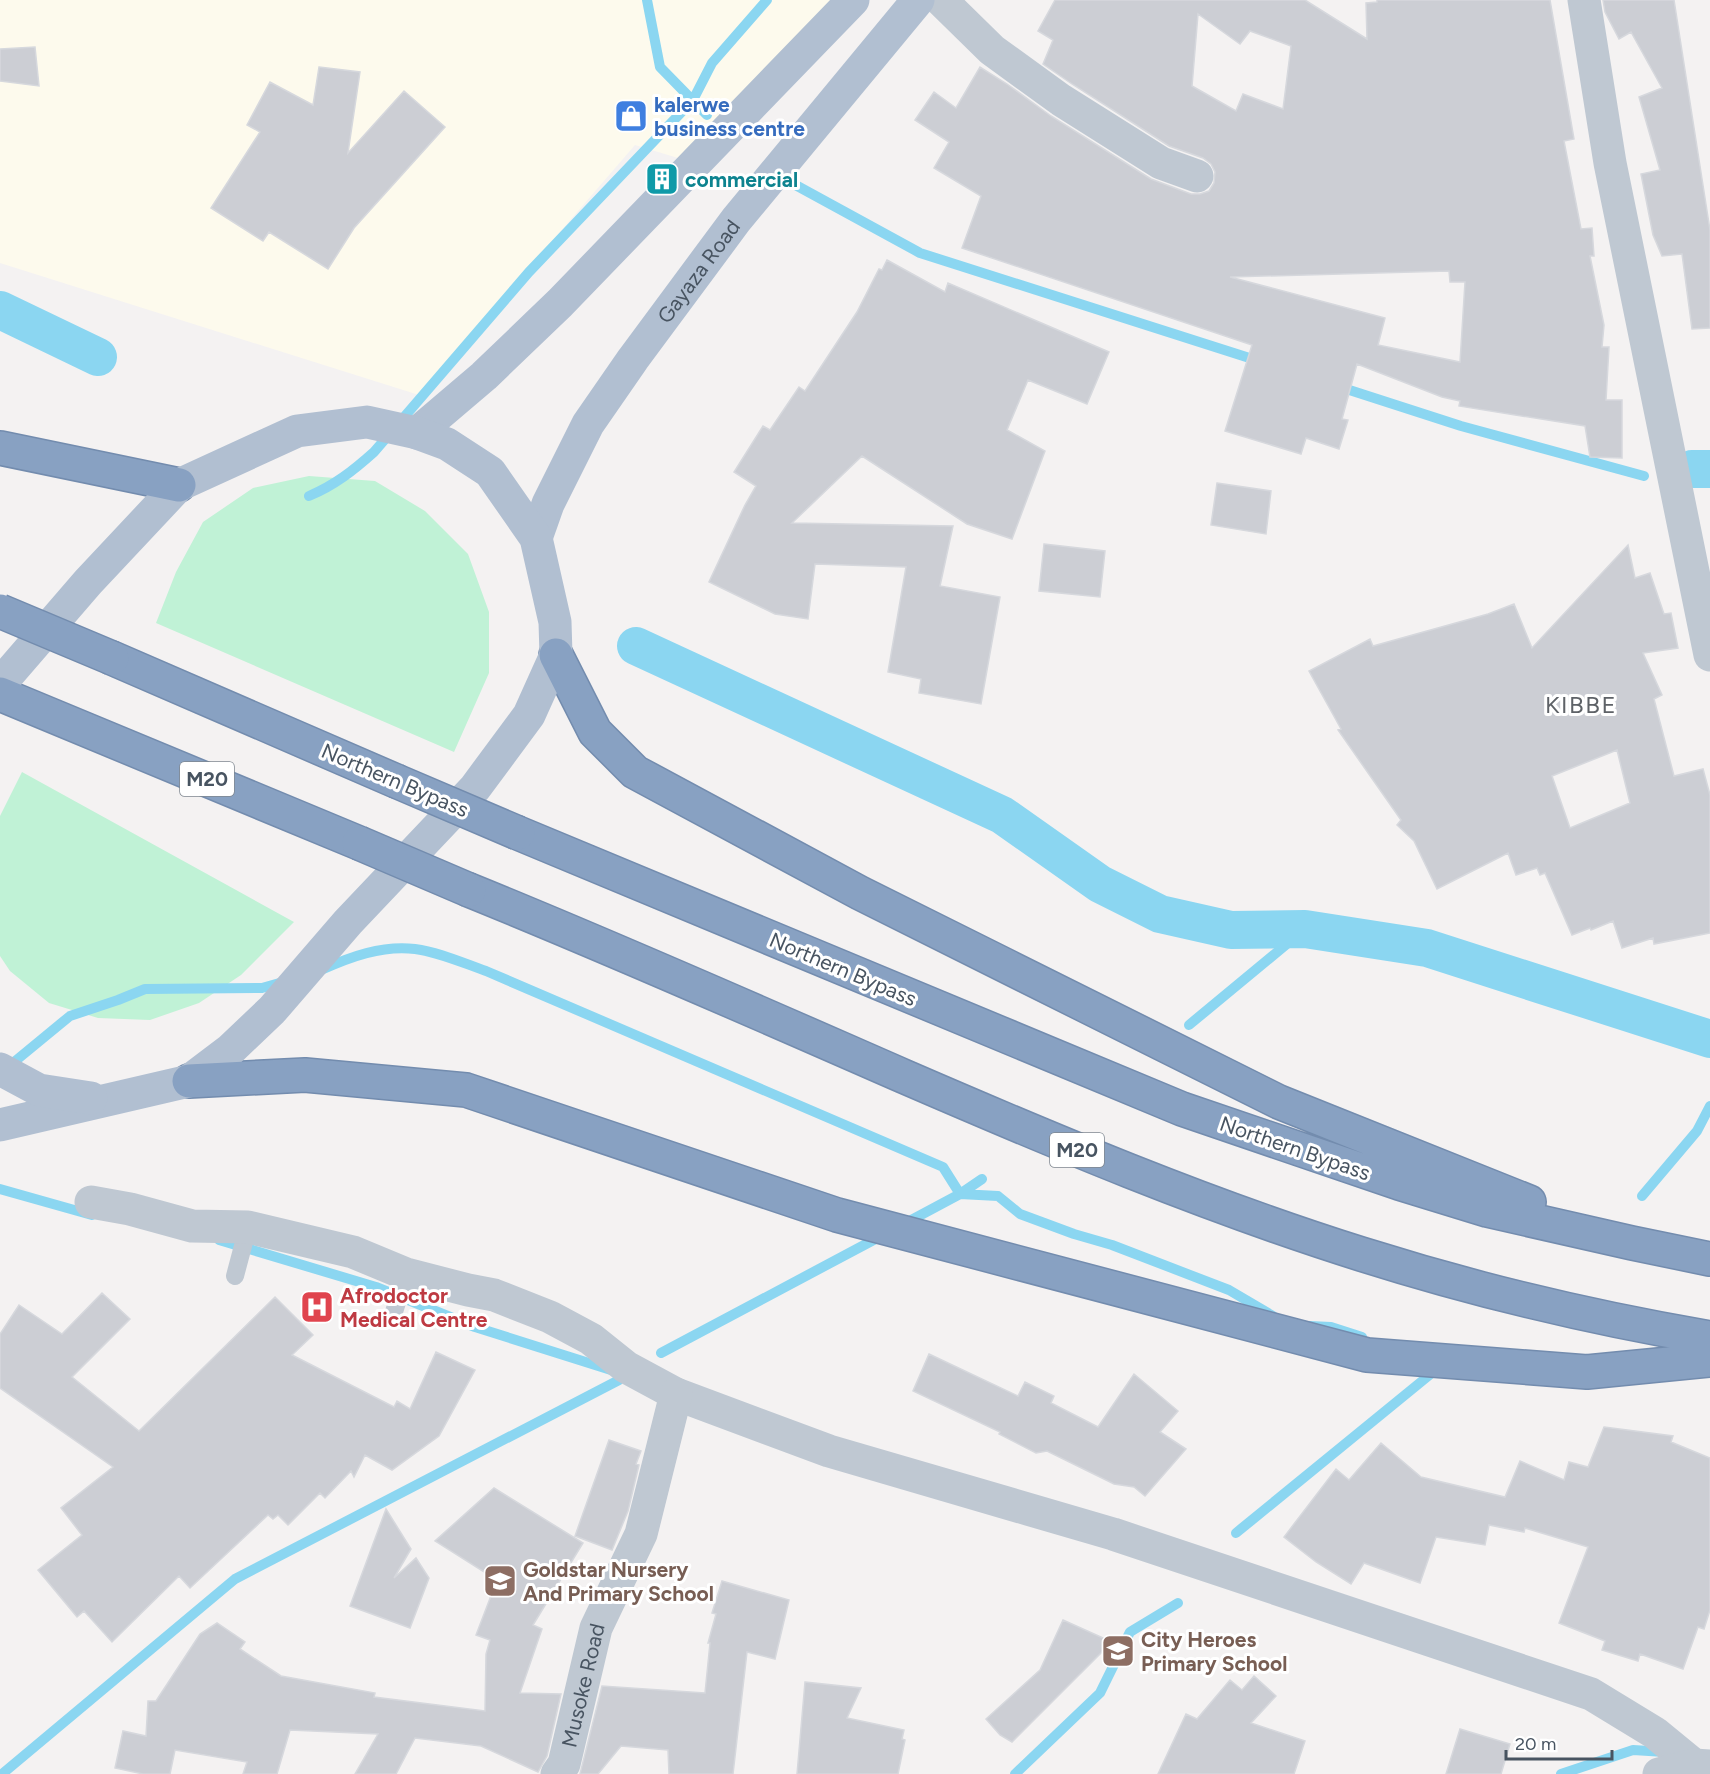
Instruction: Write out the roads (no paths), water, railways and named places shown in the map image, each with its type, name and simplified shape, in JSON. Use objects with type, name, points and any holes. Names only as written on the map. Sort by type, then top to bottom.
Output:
[{"type":"highway","points":[[0,448],[179,485]]},
{"type":"highway","name":"Northern Bypass","points":[[0,611],[518,833],[1182,1109],[1399,1183],[1465,1203],[1710,1259]]},
{"type":"highway","points":[[556,655],[595,732],[635,772],[860,893],[1280,1102],[1632,1243]]},
{"type":"highway","name":"M20","points":[[0,694],[613,950],[1105,1162],[1359,1254],[1526,1300],[1710,1338]]},
{"type":"highway","points":[[189,1082],[305,1075],[466,1090],[837,1215],[1367,1355],[1587,1372],[1710,1360]]},
{"type":"main road","points":[[417,433],[484,376],[560,303],[853,0]]},
{"type":"main road","name":"Gayaza Road","points":[[536,538],[548,504],[588,424],[633,359],[736,220],[918,0]]},
{"type":"main road","points":[[0,684],[88,582],[179,485],[297,431],[367,422],[417,433],[447,444],[489,472],[536,538],[555,622],[556,655],[529,715],[475,788],[348,922],[272,1010],[230,1050],[189,1082],[0,1125]]},
{"type":"main road","points":[[0,1069],[39,1090],[107,1100]]},
{"type":"street","points":[[941,0],[992,50],[1061,100],[1161,163],[1197,176]]},
{"type":"street","points":[[1584,0],[1610,163],[1710,655]]},
{"type":"street","points":[[91,1202],[144,1224],[248,1227],[353,1252],[406,1274],[494,1295],[550,1317],[591,1339],[626,1367],[676,1394],[829,1451],[1113,1534],[1591,1694],[1655,1733],[1702,1766]]},
{"type":"street","name":"Musoke Road","points":[[557,1774],[564,1764],[596,1628],[641,1534],[676,1394]]},
{"type":"street","points":[[1659,1774],[1702,1766]]},
{"type":"lane","points":[[235,1276],[248,1227]]},
{"type":"lane","points":[[393,1315],[406,1274]]},
{"type":"waterway","points":[[647,0],[660,67],[707,115]]},
{"type":"waterway","points":[[309,496],[344,477],[374,452],[529,272],[693,100],[712,63],[767,0]]},
{"type":"waterway","points":[[790,182],[920,253],[1262,362]]},
{"type":"waterway","points":[[0,310],[98,357]]},
{"type":"waterway","points":[[1337,386],[1461,426],[1644,476]]},
{"type":"waterway","points":[[1692,469],[1710,469]]},
{"type":"waterway","points":[[636,646],[1002,815],[1100,884],[1160,914],[1231,930],[1305,929],[1427,948],[1710,1039]]},
{"type":"waterway","points":[[1189,1025],[1305,929]]},
{"type":"waterway","points":[[321,970],[378,950],[403,948],[424,950],[460,961],[943,1167],[960,1194],[998,1196],[1020,1214],[1112,1245],[1229,1290],[1273,1316]]},
{"type":"waterway","points":[[8,1067],[70,1016],[145,989],[262,988],[283,982]]},
{"type":"waterway","points":[[1642,1196],[1697,1131],[1710,1106]]},
{"type":"waterway","points":[[902,1225],[960,1194],[982,1179]]},
{"type":"waterway","points":[[0,1189],[92,1215]]},
{"type":"waterway","points":[[661,1353],[883,1235]]},
{"type":"waterway","points":[[219,1240],[376,1287],[475,1327],[611,1370]]},
{"type":"waterway","points":[[1310,1326],[1331,1327],[1362,1337]]},
{"type":"waterway","points":[[1236,1533],[1438,1368]]},
{"type":"waterway","points":[[2,1774],[235,1579],[619,1380]]},
{"type":"waterway","points":[[1015,1774],[1100,1693],[1130,1632],[1178,1603]]},
{"type":"waterway","points":[[1561,1774],[1633,1750],[1665,1752]]},
{"type":"place","name":"kalerwe business centre","points":[[631,116]]},
{"type":"place","name":"commercial","points":[[662,179]]},
{"type":"place","name":"Afrodoctor Medical Centre","points":[[317,1307]]},
{"type":"place","name":"Goldstar Nursery And Primary School","points":[[500,1581]]},
{"type":"place","name":"City Heroes Primary School","points":[[1118,1651]]},
{"type":"district","name":"KIBBE","points":[[1581,704]]}]
